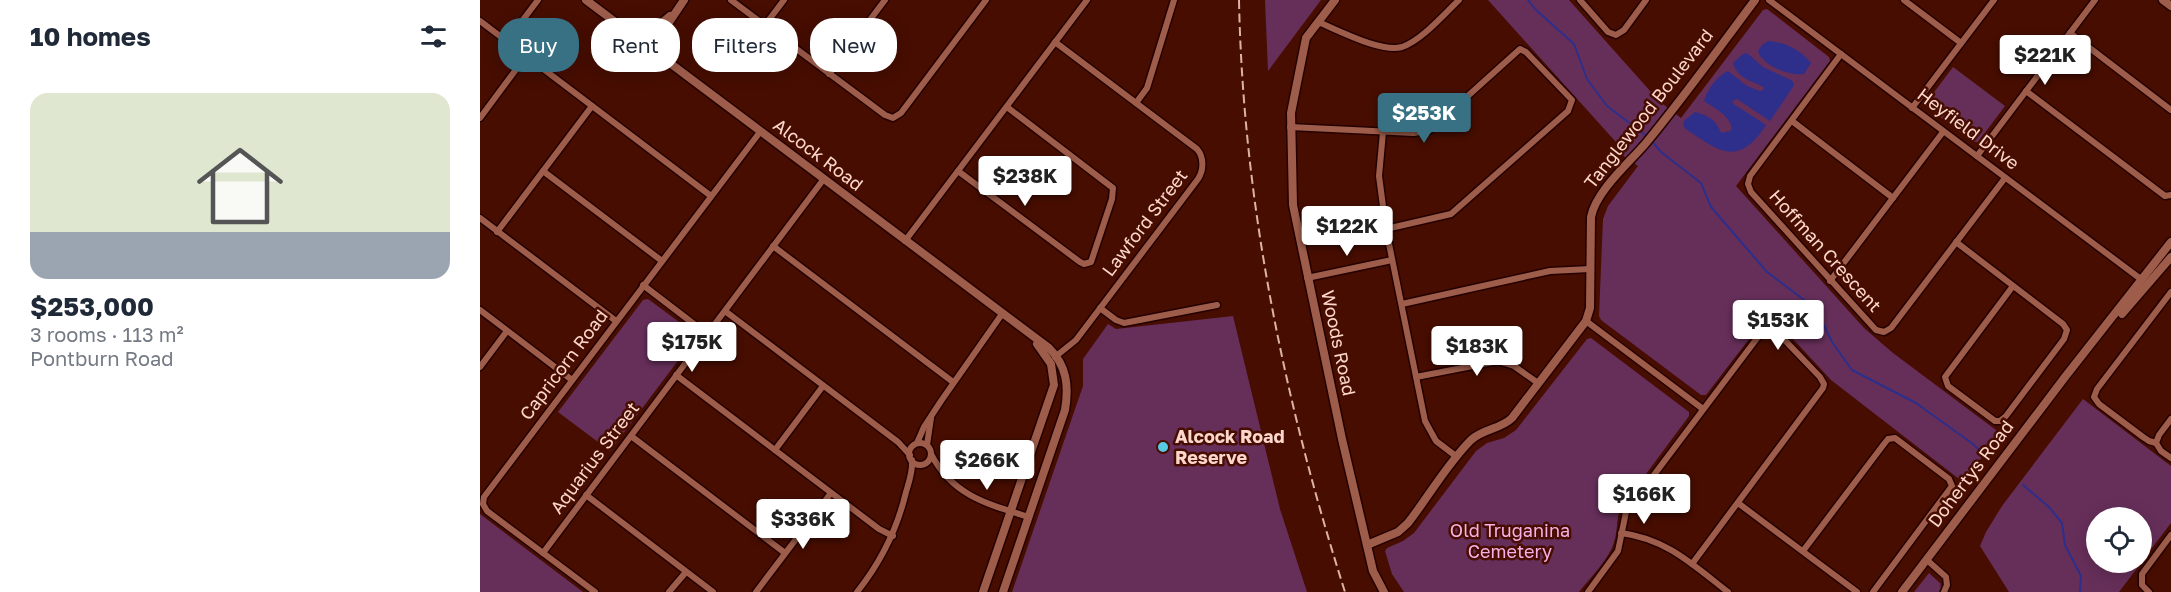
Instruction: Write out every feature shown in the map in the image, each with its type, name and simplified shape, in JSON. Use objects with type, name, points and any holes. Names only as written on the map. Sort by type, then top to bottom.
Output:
[{"type":"street","points":[[524,18],[538,0]]},
{"type":"street","name":"Alcock Road","points":[[586,0],[610,18]]},
{"type":"street","points":[[668,18],[684,0]]},
{"type":"street","points":[[731,0],[755,18]]},
{"type":"street","points":[[771,18],[784,0]]},
{"type":"street","points":[[829,74],[885,0]]},
{"type":"street","points":[[798,51],[885,116],[897,117],[986,0]]},
{"type":"street","points":[[905,242],[1087,0]]},
{"type":"street","points":[[1136,103],[1147,88],[1174,0]]},
{"type":"street","name":"Woods Road","points":[[1335,0],[1306,38],[1291,114],[1293,205],[1341,439],[1373,571],[1384,592]]},
{"type":"street","points":[[1318,22],[1381,46],[1402,47],[1419,37],[1459,0]]},
{"type":"street","points":[[1580,0],[1608,32],[1616,35],[1623,30],[1646,0]]},
{"type":"street","name":"Tanglewood Boulevard","points":[[1367,545],[1398,532],[1408,523],[1457,457],[1476,436],[1507,423],[1586,321],[1590,308],[1592,211],[1755,0]]},
{"type":"street","name":"Heyfield Drive","points":[[1769,0],[2145,282]]},
{"type":"street","points":[[1904,0],[1962,43]]},
{"type":"street","points":[[1912,108],[1994,0]]},
{"type":"street","points":[[1977,156],[2095,0]]},
{"type":"street","points":[[2163,0],[2171,6]]},
{"type":"street","points":[[480,21],[498,34]]},
{"type":"street","points":[[2070,33],[2171,110]]},
{"type":"street","name":"Lawford Street","points":[[1053,358],[1073,343],[1202,172],[1199,151],[1055,42]]},
{"type":"street","points":[[1290,127],[1414,133],[1430,130],[1520,49],[1526,52],[1572,100],[1568,111],[1451,214],[1386,229]]},
{"type":"street","name":"Hoffman Crescent","points":[[1841,54],[1750,176],[1749,188],[1830,281],[1880,332],[1888,331],[2005,178]]},
{"type":"street","name":"Alcock Road","points":[[680,71],[905,242],[1049,348],[1067,382],[1068,396],[1003,592]]},
{"type":"street","points":[[480,118],[514,72]]},
{"type":"street","points":[[547,72],[711,196]]},
{"type":"street","points":[[2026,91],[2165,196],[2171,195]]},
{"type":"street","points":[[497,232],[592,106]]},
{"type":"street","points":[[958,171],[1080,262],[1088,263],[1094,257],[1112,199],[1113,188],[1007,107]]},
{"type":"street","points":[[1792,121],[1893,198]]},
{"type":"street","name":"Capricorn Road","points":[[595,592],[488,511],[483,500],[760,132]]},
{"type":"street","points":[[1383,132],[1379,176],[1386,229],[1425,421],[1436,441],[1457,457]]},
{"type":"street","points":[[1830,281],[1943,132]]},
{"type":"street","points":[[543,171],[662,261]]},
{"type":"street","name":"Aquarius Street","points":[[543,553],[823,180]]},
{"type":"street","points":[[480,218],[616,321]]},
{"type":"street","points":[[1956,242],[2063,324],[2067,330],[2064,339],[2003,419],[1995,421],[1948,386],[1945,381],[1946,374],[2013,286]]},
{"type":"street","name":"Dohertys Road","points":[[2145,282],[2171,242]]},
{"type":"street","points":[[773,246],[953,382]]},
{"type":"street","name":"Dohertys Road","points":[[1902,592],[2065,377],[2145,282],[2171,257]]},
{"type":"street","points":[[1307,278],[1392,260]]},
{"type":"street","points":[[1402,304],[1550,271],[1590,269]]},
{"type":"street","points":[[643,285],[707,334]]},
{"type":"street","points":[[2171,291],[2097,389],[2094,397],[2099,404],[2143,437],[2156,443],[2161,451],[2171,458]]},
{"type":"street","points":[[1100,308],[1116,320],[1124,322],[1217,305]]},
{"type":"street","points":[[480,310],[572,380]]},
{"type":"street","points":[[725,311],[898,442],[911,458],[941,470]]},
{"type":"street","points":[[857,592],[878,564],[902,510],[910,480],[911,449],[953,382],[1002,314]]},
{"type":"street","points":[[1586,321],[1703,410]]},
{"type":"street","points":[[1590,591],[1618,551],[1626,512],[1761,333],[1769,326],[1820,377],[1824,384],[1823,388],[1692,564]]},
{"type":"street","points":[[480,367],[507,331]]},
{"type":"street","points":[[983,592],[1052,391],[1053,358]]},
{"type":"street","points":[[1416,377],[1497,361],[1514,366],[1538,383]]},
{"type":"street","points":[[676,375],[879,529],[892,536]]},
{"type":"street","points":[[775,450],[824,386]]},
{"type":"street","points":[[931,418],[927,445],[941,470],[972,498],[1029,517]]},
{"type":"street","points":[[2156,443],[2171,419]]},
{"type":"street","points":[[631,436],[785,553]]},
{"type":"street","points":[[1803,551],[1884,444],[1895,438],[1949,478],[1952,486],[1873,592]]},
{"type":"street","points":[[898,442],[927,445]]},
{"type":"street","points":[[910,480],[930,459],[931,454]]},
{"type":"street","points":[[756,592],[831,493]]},
{"type":"street","points":[[586,495],[713,592]]},
{"type":"street","points":[[1738,503],[1857,592]]},
{"type":"street","points":[[1621,533],[1633,534],[1662,543],[1728,592]]},
{"type":"street","points":[[2149,592],[2142,585],[2142,574],[2171,535]]},
{"type":"street","points":[[1926,560],[1947,577],[1944,592]]},
{"type":"street","points":[[669,592],[686,572]]},
{"type":"green space","points":[[1265,0],[1321,0],[1268,71]]},
{"type":"green space","points":[[1488,0],[1569,0],[1659,101],[1681,118],[1763,10],[1767,9],[1829,57],[1830,61],[1736,186],[1864,328],[1893,353],[2000,433],[1963,482],[1831,380],[1769,313],[1706,395],[1701,395],[1601,320],[1599,316],[1603,219],[1608,206],[1638,166],[1622,155],[1624,151]]},
{"type":"green space","points":[[1953,67],[2005,106],[1978,142],[1973,142],[1927,107],[1926,103]]},
{"type":"green space","points":[[648,299],[694,333],[695,338],[610,451],[558,412],[643,300]]},
{"type":"green space","name":"Alcock Road Reserve","points":[[1233,316],[1280,509],[1307,592],[1012,592],[1083,386],[1083,359],[1108,324],[1116,329]]},
{"type":"green space","name":"Old Truganina Cemetery","points":[[1591,338],[1689,412],[1689,416],[1620,509],[1614,542],[1604,561],[1579,592],[1404,592],[1392,574],[1385,551],[1387,548],[1414,533],[1476,451],[1487,443],[1504,438],[1516,430],[1587,339]]},
{"type":"green space","points":[[2083,399],[2171,466],[2171,523],[2152,548],[2152,507],[2086,507],[2086,573],[2133,573],[2119,592],[2009,592],[1980,546],[2002,506]]},
{"type":"green space","points":[[480,514],[583,592],[480,592]]},
{"type":"green space","points":[[1929,573],[1941,584],[1939,587],[1942,585],[1939,592],[1914,592]]},
{"type":"shaded area","points":[[1768,41],[1792,48],[1807,58],[1811,63],[1804,74],[1784,72],[1765,61],[1758,51]]},
{"type":"shaded area","points":[[1747,53],[1763,67],[1791,80],[1794,83],[1793,87],[1770,121],[1737,99],[1733,101],[1732,103],[1766,125],[1747,147],[1738,151],[1719,149],[1687,130],[1683,126],[1684,121],[1695,112],[1711,119],[1717,124],[1721,133],[1732,129],[1725,116],[1704,101],[1713,84],[1728,71],[1747,86],[1763,90],[1764,87],[1745,78],[1735,68],[1733,63]]},
{"type":"waterway","points":[[1528,0],[1574,44],[1587,79],[1607,106],[1648,137]]},
{"type":"waterway","points":[[1652,141],[1661,152],[1701,183],[1711,207],[1767,272],[1816,309],[1832,342],[1852,370],[1916,403],[1973,444],[1987,458]]},
{"type":"waterway","points":[[2023,485],[2049,507],[2062,523],[2065,545],[2081,576],[2080,592]]},
{"type":"railway","points":[[1239,0],[1242,76],[1249,151],[1258,225],[1271,300],[1303,447],[1345,592]]},
{"type":"place","name":"Alcock Road Reserve","points":[[1163,447]]}]
